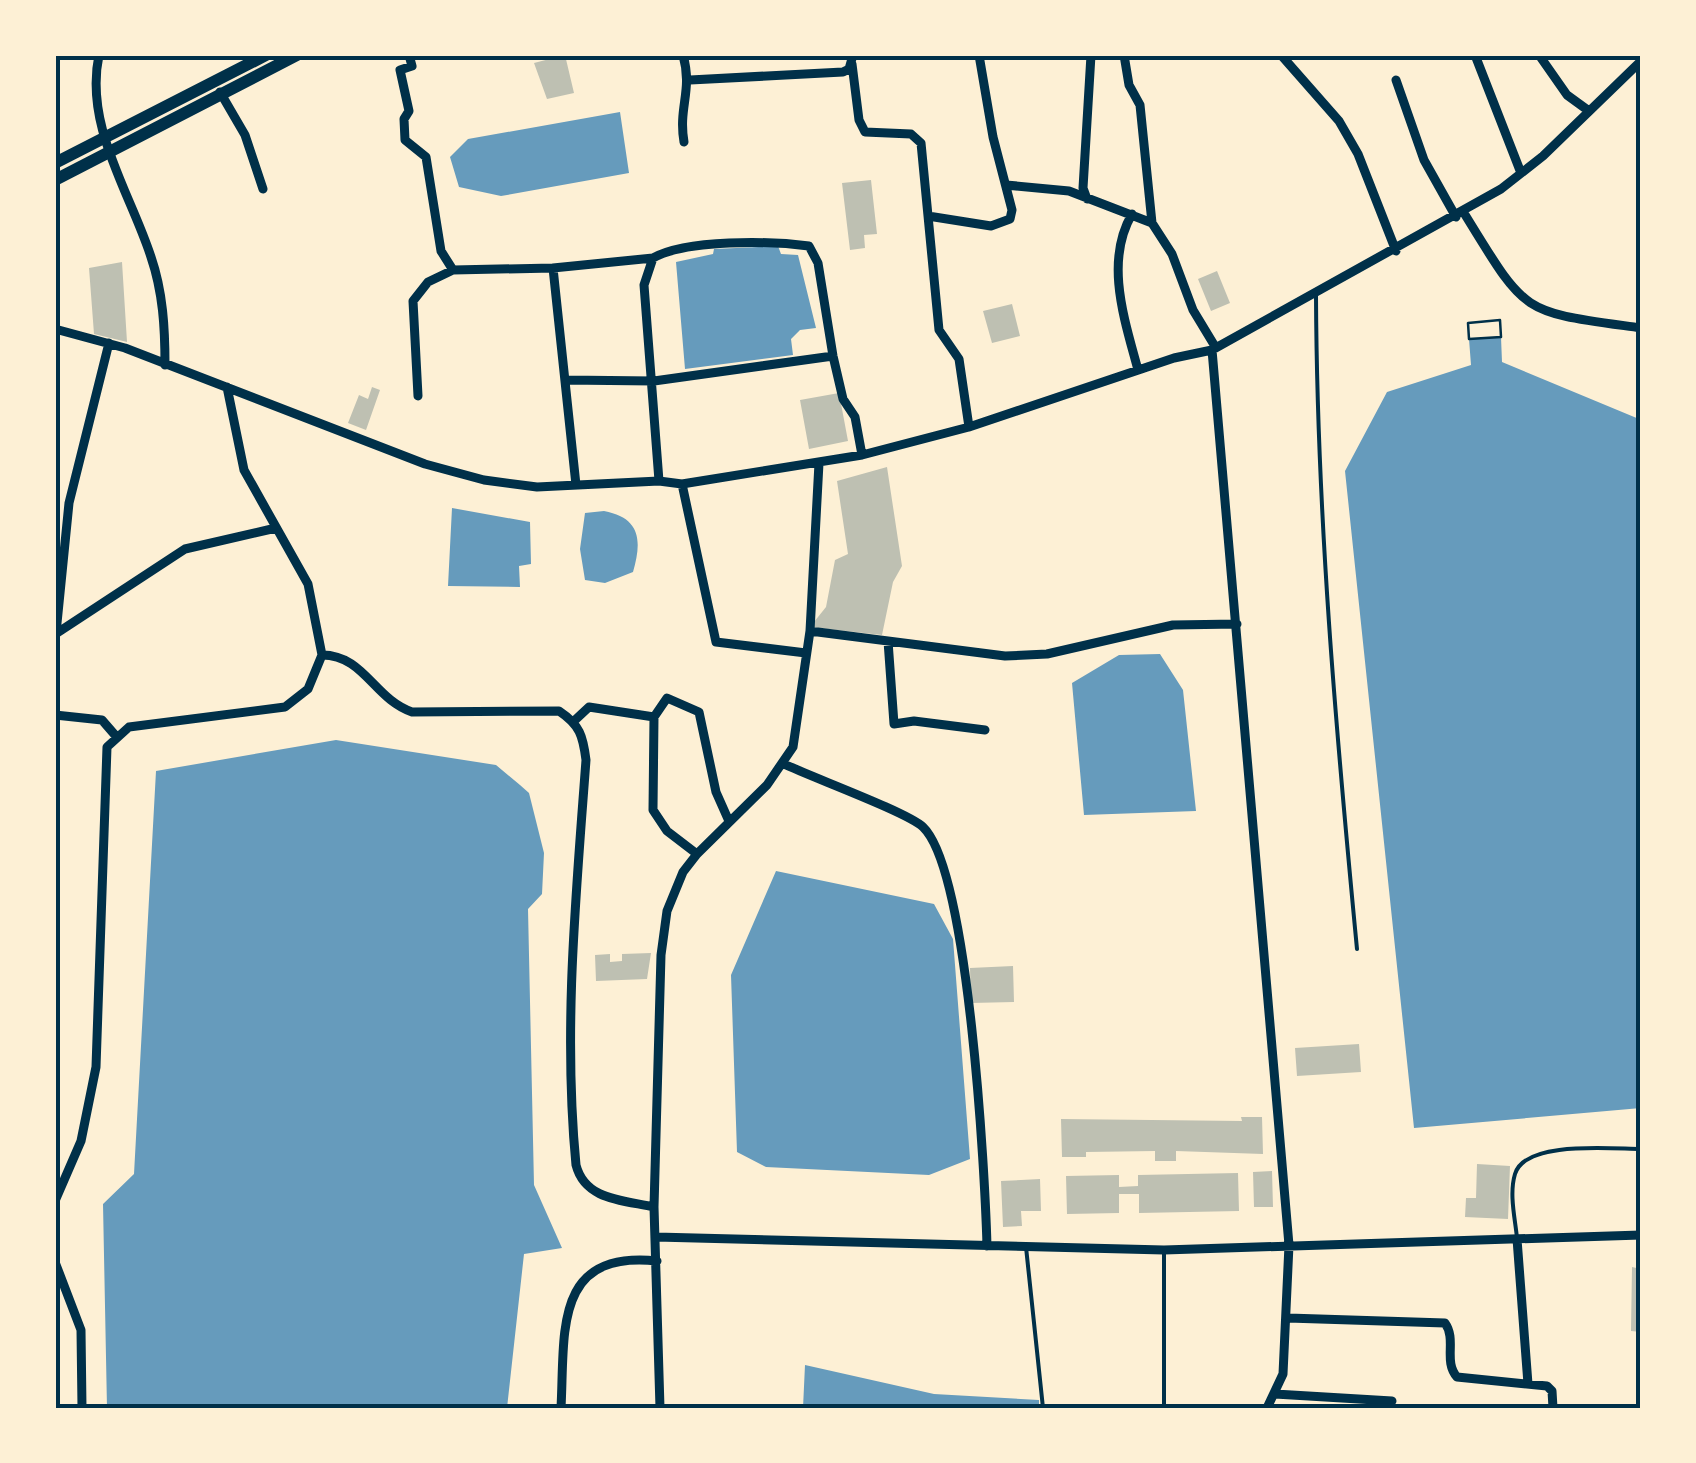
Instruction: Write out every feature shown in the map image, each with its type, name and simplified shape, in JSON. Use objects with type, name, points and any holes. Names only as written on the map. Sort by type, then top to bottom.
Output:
[{"type":"main road","points":[[55,180],[107,145],[266,55]]},
{"type":"main road","points":[[55,163],[107,145],[298,55]]},
{"type":"street","points":[[99,55],[96,96],[107,145],[152,258],[163,309],[164,365]]},
{"type":"street","points":[[409,55],[412,66],[400,70],[409,112],[404,119],[405,140],[426,157],[442,251],[453,270]]},
{"type":"street","points":[[682,55],[690,80],[682,114],[684,142]]},
{"type":"street","points":[[928,216],[992,226],[1004,224],[1012,210],[979,55]]},
{"type":"street","points":[[1087,199],[1083,188],[1091,55]]},
{"type":"street","points":[[1124,55],[1130,84],[1140,105],[1152,222],[1172,254],[1214,349],[1289,1245],[1283,1374],[1267,1408]]},
{"type":"street","points":[[1280,55],[1339,121],[1358,154],[1396,251]]},
{"type":"street","points":[[1475,55],[1521,174]]},
{"type":"street","points":[[1539,55],[1567,94],[1589,112]]},
{"type":"street","points":[[690,80],[843,72],[852,60]]},
{"type":"street","points":[[852,60],[859,120],[865,132],[917,136],[939,330],[959,360],[969,428]]},
{"type":"street","points":[[55,329],[109,343],[425,464],[484,480],[538,487],[659,480],[682,484],[819,463],[969,428],[1138,370],[1214,349],[1460,215],[1521,174],[1641,61]]},
{"type":"street","points":[[1396,80],[1424,160],[1521,300],[1539,311],[1564,317],[1641,328]]},
{"type":"street","points":[[220,92],[237,116],[263,189]]},
{"type":"street","points":[[1006,185],[1069,191],[1152,222]]},
{"type":"street","points":[[1132,214],[1124,228],[1118,274],[1138,370]]},
{"type":"street","points":[[418,396],[412,301],[428,282],[453,270],[552,268],[653,258],[680,249],[754,244],[809,246],[818,263],[843,400],[855,417],[862,455]]},
{"type":"street","points":[[653,258],[644,285],[659,480]]},
{"type":"street","points":[[552,268],[576,485]]},
{"type":"street","points":[[56,633],[68,502],[109,343]]},
{"type":"street","points":[[564,380],[654,381],[832,356]]},
{"type":"street","points":[[55,1201],[81,1141],[96,1067],[107,747],[129,727],[286,707],[308,689],[322,654],[308,584],[244,470],[228,387]]},
{"type":"street","points":[[660,1408],[654,1207],[661,954],[675,888],[696,854],[784,764],[798,733],[810,631],[819,463]]},
{"type":"street","points":[[682,484],[716,642],[806,654]]},
{"type":"street","points":[[56,633],[185,548],[276,528]]},
{"type":"street","points":[[810,631],[1005,656],[1046,654],[1173,625],[1238,624]]},
{"type":"street","points":[[888,641],[894,724],[914,722],[985,730]]},
{"type":"street","points":[[322,654],[351,660],[394,706],[412,712],[559,711],[574,721],[583,736],[586,760],[572,981],[576,1165],[580,1178],[594,1193],[654,1207]]},
{"type":"street","points":[[696,854],[658,821],[653,810],[654,717],[667,698],[699,712],[716,792],[728,819]]},
{"type":"street","points":[[574,721],[589,708],[654,717]]},
{"type":"street","points":[[55,715],[102,720],[116,735]]},
{"type":"street","points":[[784,764],[915,821],[934,844],[965,972],[983,1142],[988,1246]]},
{"type":"street","points":[[656,1237],[1164,1250],[1641,1235]]},
{"type":"street","points":[[1517,1239],[1528,1384]]},
{"type":"street","points":[[561,1408],[568,1302],[580,1282],[601,1264],[624,1258],[657,1261]]},
{"type":"street","points":[[55,1262],[81,1330],[82,1408]]},
{"type":"street","points":[[1288,1318],[1445,1323],[1451,1335],[1450,1364],[1458,1377],[1552,1390],[1553,1408]]},
{"type":"street","points":[[1274,1394],[1392,1401]]},
{"type":"lane","points":[[1316,291],[1317,448],[1326,634],[1357,949]]},
{"type":"lane","points":[[1517,1239],[1513,1192],[1516,1170],[1527,1158],[1566,1149],[1641,1149]]},
{"type":"lane","points":[[1026,1247],[1043,1408]]},
{"type":"lane","points":[[1164,1250],[1164,1408]]},
{"type":"path","points":[[1500,320],[1501,337],[1469,338],[1468,323],[1500,320]]},
{"type":"water","points":[[620,112],[629,173],[501,196],[459,187],[450,157],[468,139]]},
{"type":"water","points":[[778,246],[781,254],[798,255],[816,328],[800,330],[791,339],[793,355],[685,369],[676,262],[713,254],[714,249]]},
{"type":"water","points":[[1501,337],[1502,362],[1639,419],[1641,1108],[1414,1128],[1345,471],[1387,392],[1471,365],[1469,339]]},
{"type":"water","points":[[452,508],[530,522],[531,564],[519,566],[520,587],[448,586]]},
{"type":"water","points":[[604,511],[632,525],[638,541],[633,572],[605,583],[585,580],[580,549],[585,513]]},
{"type":"water","points":[[1160,654],[1183,690],[1196,811],[1084,815],[1072,683],[1119,655]]},
{"type":"water","points":[[336,740],[496,765],[529,793],[544,853],[542,894],[528,909],[534,1185],[562,1248],[524,1254],[507,1408],[107,1408],[103,1204],[134,1174],[156,771]]},
{"type":"water","points":[[776,871],[934,904],[953,939],[970,1159],[929,1175],[766,1167],[737,1152],[731,975]]},
{"type":"water","points":[[805,1365],[934,1394],[1039,1400],[1039,1408],[803,1408]]},
{"type":"building","points":[[565,55],[574,93],[547,99],[534,63]]},
{"type":"building","points":[[871,180],[877,234],[864,235],[865,248],[850,250],[842,183]]},
{"type":"building","points":[[122,262],[127,342],[94,334],[89,268]]},
{"type":"building","points":[[1217,271],[1230,303],[1211,311],[1198,279]]},
{"type":"building","points":[[1012,304],[1020,336],[992,343],[983,311]]},
{"type":"building","points":[[372,387],[380,390],[366,430],[348,423],[359,395],[368,399]]},
{"type":"building","points":[[839,393],[848,441],[809,449],[800,400]]},
{"type":"building","points":[[887,467],[902,566],[893,582],[882,635],[810,627],[826,607],[835,560],[848,554],[837,481]]},
{"type":"building","points":[[651,953],[647,979],[596,981],[595,955],[610,954],[610,962],[622,961],[622,954]]},
{"type":"building","points":[[1013,966],[1014,1002],[971,1003],[970,968]]},
{"type":"building","points":[[1359,1044],[1361,1072],[1297,1076],[1295,1048]]},
{"type":"building","points":[[1241,1117],[1262,1117],[1263,1154],[1176,1151],[1176,1161],[1155,1161],[1155,1151],[1086,1152],[1086,1157],[1062,1157],[1061,1119],[1242,1121]]},
{"type":"building","points":[[1477,1164],[1510,1166],[1508,1219],[1465,1217],[1466,1198],[1476,1198]]},
{"type":"building","points":[[1272,1171],[1273,1207],[1254,1207],[1253,1172]]},
{"type":"building","points":[[1238,1173],[1239,1211],[1139,1213],[1139,1194],[1119,1194],[1119,1213],[1067,1214],[1066,1176],[1119,1175],[1119,1187],[1138,1186],[1138,1175]]},
{"type":"building","points":[[1040,1179],[1041,1211],[1021,1211],[1022,1226],[1003,1227],[1001,1181]]},
{"type":"building","points":[[1632,1267],[1641,1269],[1641,1332],[1631,1331]]}]
